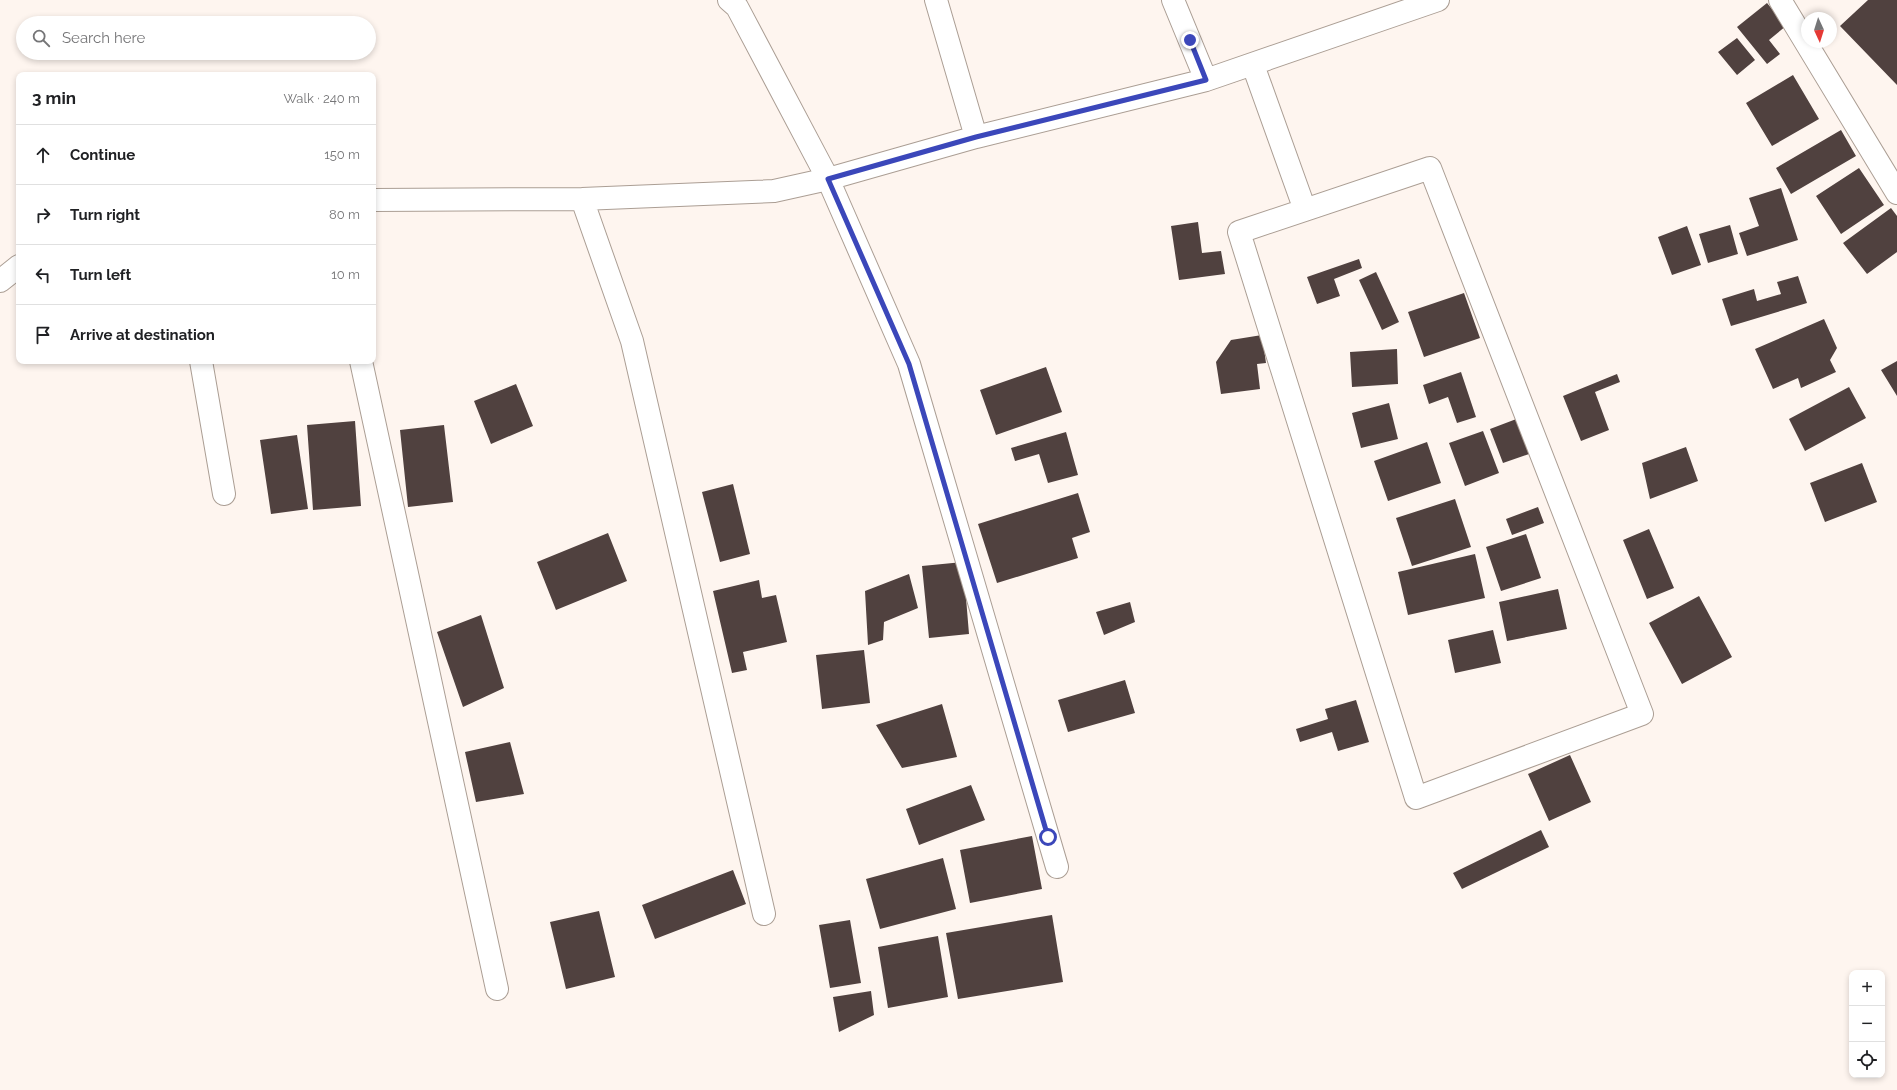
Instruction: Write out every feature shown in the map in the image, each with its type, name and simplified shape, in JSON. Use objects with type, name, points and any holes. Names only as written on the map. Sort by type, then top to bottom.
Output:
[{"type":"street","points":[[729,0],[737,7],[828,179],[909,364],[1057,867]]},
{"type":"street","points":[[936,0],[976,137]]},
{"type":"street","points":[[1173,0],[1206,80]]},
{"type":"street","points":[[376,200],[582,199],[774,190],[828,179],[976,137],[1206,80],[1438,0]]},
{"type":"street","points":[[1780,0],[1897,193]]},
{"type":"street","points":[[1253,65],[1305,210]]},
{"type":"street","points":[[1430,168],[1642,714],[1416,798],[1239,232],[1305,210],[1430,168]]},
{"type":"street","points":[[582,199],[632,341],[764,914]]},
{"type":"street","points":[[0,281],[16,268]]},
{"type":"street","points":[[202,364],[224,494]]},
{"type":"street","points":[[362,364],[497,989]]},
{"type":"building","points":[[1868,0],[1897,0],[1897,85],[1840,26]]},
{"type":"building","points":[[1767,3],[1786,26],[1769,40],[1780,54],[1767,64],[1737,27]]},
{"type":"building","points":[[1737,38],[1755,60],[1737,75],[1718,52]]},
{"type":"building","points":[[1793,75],[1819,119],[1772,146],[1746,103]]},
{"type":"building","points":[[1841,130],[1856,156],[1791,194],[1776,168]]},
{"type":"building","points":[[1859,168],[1884,205],[1841,234],[1816,196]]},
{"type":"building","points":[[1781,188],[1798,240],[1747,256],[1739,233],[1759,226],[1749,198]]},
{"type":"building","points":[[1891,208],[1897,216],[1897,252],[1867,274],[1843,243]]},
{"type":"building","points":[[1198,222],[1202,253],[1221,251],[1225,274],[1179,280],[1171,226]]},
{"type":"building","points":[[1730,225],[1738,254],[1708,263],[1699,234]]},
{"type":"building","points":[[1687,226],[1701,265],[1672,275],[1658,237]]},
{"type":"building","points":[[1359,259],[1362,268],[1334,279],[1340,296],[1317,304],[1307,277]]},
{"type":"building","points":[[1376,272],[1399,322],[1382,330],[1359,280]]},
{"type":"building","points":[[1798,276],[1807,303],[1731,326],[1722,299],[1754,289],[1757,301],[1781,294],[1777,282]]},
{"type":"building","points":[[1464,293],[1480,338],[1424,357],[1408,312]]},
{"type":"building","points":[[1824,319],[1837,348],[1830,360],[1836,372],[1801,388],[1798,378],[1773,389],[1755,349]]},
{"type":"building","points":[[1262,335],[1266,363],[1257,364],[1260,389],[1221,394],[1216,362],[1231,340]]},
{"type":"building","points":[[1397,349],[1398,384],[1352,387],[1350,352]]},
{"type":"building","points":[[1897,361],[1897,396],[1881,370]]},
{"type":"building","points":[[1046,367],[1062,412],[996,435],[980,390]]},
{"type":"building","points":[[1461,372],[1476,417],[1457,423],[1448,397],[1429,404],[1423,385]]},
{"type":"building","points":[[1617,374],[1620,382],[1595,392],[1609,430],[1581,441],[1563,396]]},
{"type":"building","points":[[516,384],[533,426],[491,444],[474,401]]},
{"type":"building","points":[[1849,387],[1866,418],[1805,451],[1789,419]]},
{"type":"building","points":[[1389,403],[1398,439],[1361,448],[1352,413]]},
{"type":"building","points":[[1519,418],[1532,453],[1503,463],[1490,429]]},
{"type":"building","points":[[355,421],[361,506],[313,510],[307,425]]},
{"type":"building","points":[[444,425],[453,502],[408,507],[400,430]]},
{"type":"building","points":[[1483,431],[1499,473],[1465,486],[1449,443]]},
{"type":"building","points":[[1066,432],[1078,475],[1048,483],[1039,454],[1015,461],[1011,448]]},
{"type":"building","points":[[297,435],[308,509],[271,514],[260,440]]},
{"type":"building","points":[[1427,442],[1441,483],[1388,501],[1374,461]]},
{"type":"building","points":[[1686,447],[1698,481],[1650,499],[1642,463]]},
{"type":"building","points":[[1862,463],[1877,502],[1825,522],[1810,483]]},
{"type":"building","points":[[733,484],[750,554],[720,562],[702,492]]},
{"type":"building","points":[[1078,493],[1090,532],[1072,538],[1078,558],[997,583],[978,524]]},
{"type":"building","points":[[1455,499],[1471,547],[1412,566],[1396,518]]},
{"type":"building","points":[[1538,507],[1544,523],[1512,535],[1506,519]]},
{"type":"building","points":[[1649,529],[1674,588],[1647,599],[1623,540]]},
{"type":"building","points":[[608,533],[627,581],[556,610],[537,562]]},
{"type":"building","points":[[1526,534],[1541,578],[1501,591],[1486,547]]},
{"type":"building","points":[[1475,554],[1485,598],[1408,615],[1398,572]]},
{"type":"building","points":[[963,562],[969,634],[929,638],[922,566]]},
{"type":"building","points":[[909,574],[918,608],[884,622],[883,640],[868,645],[865,591]]},
{"type":"building","points":[[759,580],[762,598],[776,595],[787,642],[743,652],[747,670],[732,673],[713,591]]},
{"type":"building","points":[[1558,589],[1567,629],[1507,641],[1499,602]]},
{"type":"building","points":[[1699,596],[1732,657],[1682,684],[1649,623]]},
{"type":"building","points":[[1130,602],[1135,622],[1104,635],[1096,612]]},
{"type":"building","points":[[481,615],[504,688],[463,707],[437,632]]},
{"type":"building","points":[[1493,630],[1501,663],[1455,673],[1448,640]]},
{"type":"building","points":[[864,650],[870,703],[822,709],[816,655]]},
{"type":"building","points":[[1125,680],[1135,713],[1068,732],[1058,700]]},
{"type":"building","points":[[1356,700],[1369,742],[1338,751],[1332,732],[1300,742],[1296,729],[1328,719],[1325,709]]},
{"type":"building","points":[[942,704],[957,757],[902,768],[876,725]]},
{"type":"building","points":[[510,742],[524,794],[476,802],[465,752]]},
{"type":"building","points":[[1570,755],[1591,802],[1549,821],[1528,774]]},
{"type":"building","points":[[971,785],[985,820],[919,845],[906,809]]},
{"type":"building","points":[[1541,830],[1549,847],[1462,889],[1453,873]]},
{"type":"building","points":[[1032,836],[1042,889],[970,903],[960,850]]},
{"type":"building","points":[[943,858],[956,909],[880,929],[866,879]]},
{"type":"building","points":[[733,870],[746,904],[655,939],[642,905]]},
{"type":"building","points":[[599,911],[615,977],[566,989],[550,922]]},
{"type":"building","points":[[1052,915],[1063,982],[958,999],[946,933]]},
{"type":"building","points":[[850,920],[861,983],[830,988],[819,925]]},
{"type":"building","points":[[938,936],[948,997],[888,1008],[878,947]]},
{"type":"building","points":[[871,991],[874,1015],[839,1032],[833,997]]},
{"type":"route","points":[[1048,837],[909,364],[828,179],[976,137],[1206,80],[1190,40]]}]
